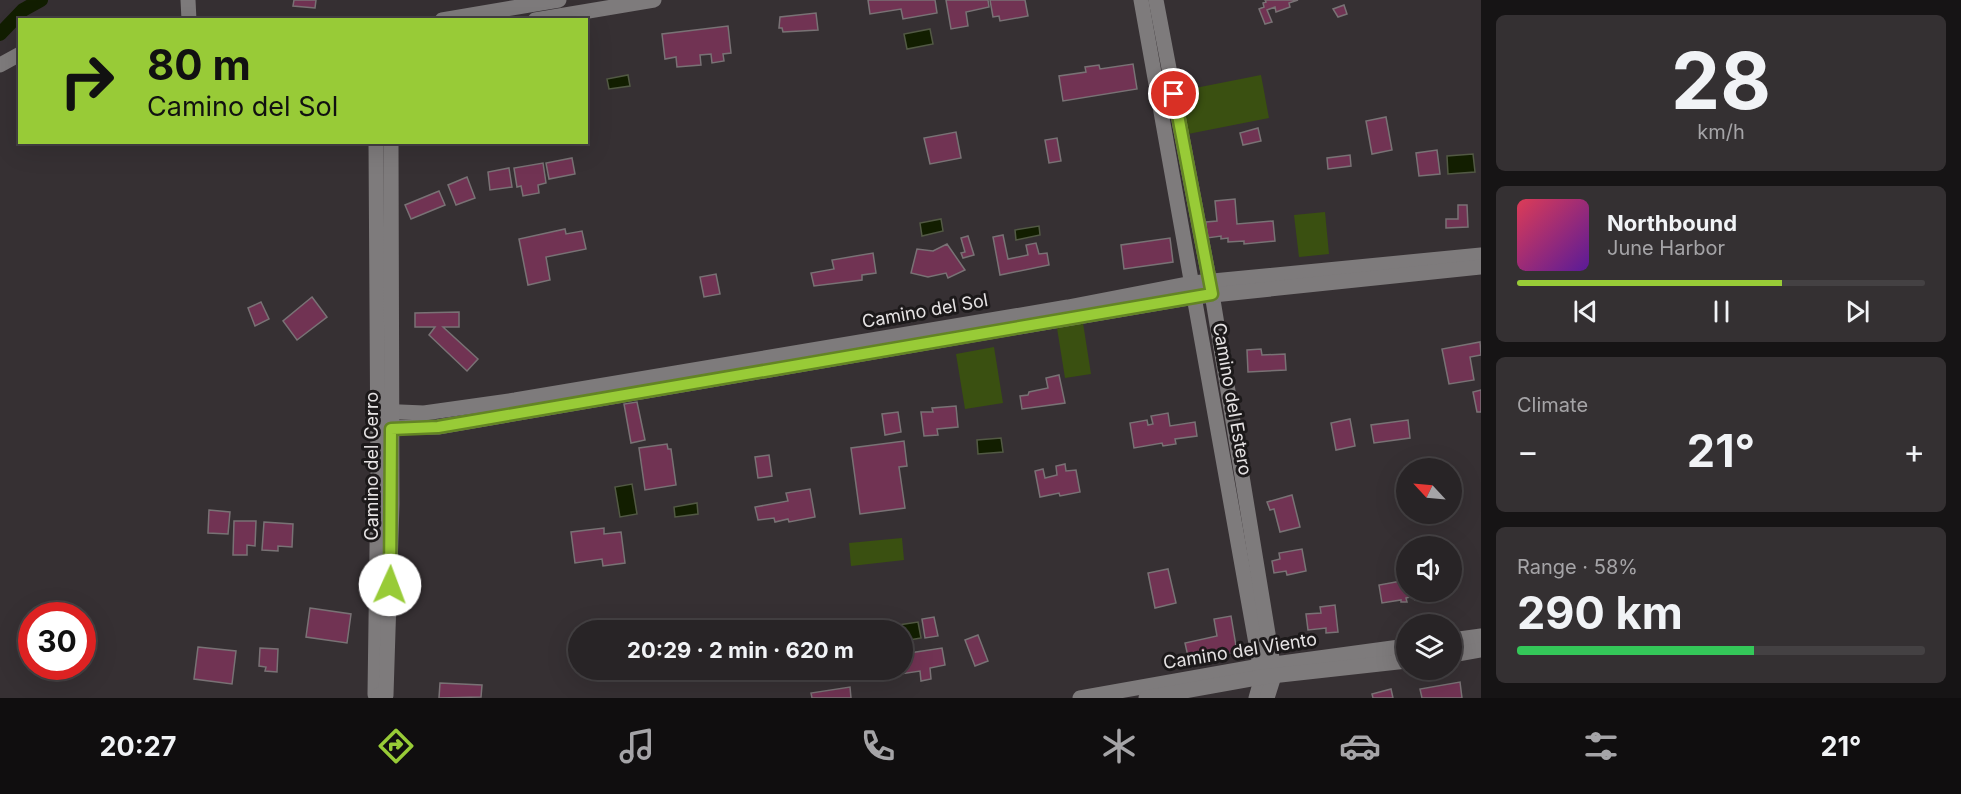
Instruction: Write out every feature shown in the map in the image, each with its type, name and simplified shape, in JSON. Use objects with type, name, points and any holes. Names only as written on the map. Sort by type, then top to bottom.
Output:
[{"type":"street","points":[[188,0],[189,18]]},
{"type":"street","points":[[454,18],[559,0]]},
{"type":"street","points":[[547,18],[654,0]]},
{"type":"street","name":"Camino del Estero","points":[[1141,0],[1193,290],[1267,671],[1256,698]]},
{"type":"street","name":"Camino del Estero","points":[[1156,0],[1211,288],[1267,671],[1267,698]]},
{"type":"street","points":[[0,65],[18,55]]},
{"type":"street","name":"Camino del Cerro","points":[[376,144],[385,411],[390,429],[378,478],[375,694],[378,696]]},
{"type":"street","name":"Camino del Cerro","points":[[385,411],[391,144]]},
{"type":"street","name":"Camino del Sol","points":[[385,411],[424,413],[515,400],[1068,307],[1481,255]]},
{"type":"street","name":"Camino del Sol","points":[[1211,288],[1481,267]]},
{"type":"street","name":"Camino del Sol","points":[[390,429],[438,427],[1193,290]]},
{"type":"street","points":[[1462,639],[1481,636]]},
{"type":"street","name":"Camino del Viento","points":[[1080,698],[1267,671],[1396,648]]},
{"type":"street","points":[[1462,653],[1481,650]]},
{"type":"street","name":"Camino del Viento","points":[[1146,698],[1267,671],[1396,662]]},
{"type":"green space","points":[[1261,75],[1269,118],[1188,134],[1180,91]]},
{"type":"green space","points":[[1325,212],[1329,254],[1299,257],[1294,215]]},
{"type":"green space","points":[[1083,323],[1091,374],[1065,378],[1057,328]]},
{"type":"green space","points":[[994,347],[1003,403],[965,409],[956,354]]},
{"type":"green space","points":[[902,538],[904,560],[851,566],[849,543]]},
{"type":"shaded area","points":[[930,29],[933,44],[907,49],[904,34]]},
{"type":"shaded area","points":[[628,75],[630,86],[609,89],[607,79]]},
{"type":"shaded area","points":[[1473,154],[1475,172],[1448,174],[1447,156]]},
{"type":"shaded area","points":[[941,219],[943,231],[922,236],[920,223]]},
{"type":"shaded area","points":[[1039,226],[1040,235],[1016,240],[1015,230]]},
{"type":"shaded area","points":[[1001,438],[1003,452],[978,454],[977,440]]},
{"type":"shaded area","points":[[632,484],[637,514],[620,517],[615,487]]},
{"type":"shaded area","points":[[697,503],[698,514],[675,517],[674,507]]},
{"type":"shaded area","points":[[918,622],[921,638],[913,639],[913,623]]},
{"type":"building","points":[[294,0],[316,0],[315,8],[293,6]]},
{"type":"building","points":[[868,0],[935,0],[937,13],[903,19],[901,9],[870,14]]},
{"type":"building","points":[[946,0],[988,0],[989,7],[966,12],[968,26],[951,29]]},
{"type":"building","points":[[990,0],[1025,0],[1028,16],[1000,21],[999,16],[993,17]]},
{"type":"building","points":[[1265,0],[1298,0],[1289,3],[1290,7],[1276,12],[1275,7],[1267,10],[1272,22],[1265,24],[1259,9],[1264,7]]},
{"type":"building","points":[[1344,5],[1347,14],[1338,17],[1333,9]]},
{"type":"building","points":[[816,13],[818,30],[783,32],[782,28],[779,28],[780,17]]},
{"type":"building","points":[[728,26],[731,53],[723,54],[724,61],[712,63],[711,54],[700,55],[701,65],[677,67],[676,57],[665,59],[662,34]]},
{"type":"building","points":[[1133,64],[1137,89],[1063,101],[1059,76],[1086,72],[1085,67],[1099,65],[1100,69]]},
{"type":"building","points":[[1386,117],[1392,150],[1372,154],[1366,121]]},
{"type":"building","points":[[1258,128],[1261,141],[1243,145],[1240,133]]},
{"type":"building","points":[[956,132],[961,158],[930,164],[924,138]]},
{"type":"building","points":[[1057,138],[1061,161],[1049,163],[1045,140]]},
{"type":"building","points":[[1437,150],[1440,174],[1419,176],[1416,153]]},
{"type":"building","points":[[1350,155],[1351,166],[1328,169],[1327,158]]},
{"type":"building","points":[[572,158],[575,174],[549,179],[546,163]]},
{"type":"building","points":[[543,163],[546,183],[538,185],[539,193],[523,196],[521,186],[517,187],[514,168]]},
{"type":"building","points":[[509,168],[512,187],[490,190],[488,172]]},
{"type":"building","points":[[467,177],[475,198],[456,205],[448,185]]},
{"type":"building","points":[[439,191],[445,205],[411,219],[405,205]]},
{"type":"building","points":[[1235,199],[1237,224],[1273,221],[1275,241],[1244,244],[1244,241],[1228,242],[1228,238],[1221,239],[1221,236],[1207,238],[1206,222],[1217,221],[1215,201]]},
{"type":"building","points":[[1458,205],[1467,205],[1468,227],[1446,228],[1446,219],[1458,219]]},
{"type":"building","points":[[565,229],[566,234],[582,231],[586,249],[546,257],[550,280],[528,285],[519,239]]},
{"type":"building","points":[[1003,235],[1008,259],[1028,255],[1026,245],[1036,243],[1039,254],[1047,253],[1049,265],[1000,275],[993,237]]},
{"type":"building","points":[[968,236],[974,255],[963,258],[961,253],[965,252],[961,238]]},
{"type":"building","points":[[1170,238],[1173,262],[1124,269],[1121,245]]},
{"type":"building","points":[[947,244],[965,270],[948,278],[946,273],[928,277],[911,273],[917,249],[933,251]]},
{"type":"building","points":[[873,253],[876,273],[862,275],[862,280],[814,286],[811,273],[834,269],[832,260]]},
{"type":"building","points":[[716,274],[720,294],[704,297],[700,277]]},
{"type":"building","points":[[312,297],[327,317],[297,340],[283,321]]},
{"type":"building","points":[[261,302],[269,319],[255,326],[248,308]]},
{"type":"building","points":[[459,312],[459,327],[443,327],[478,359],[467,371],[429,335],[435,327],[415,327],[415,313]]},
{"type":"building","points":[[1480,342],[1481,355],[1470,357],[1474,380],[1449,384],[1442,349]]},
{"type":"building","points":[[1261,349],[1262,355],[1285,354],[1286,370],[1248,372],[1247,350]]},
{"type":"building","points":[[1059,375],[1065,403],[1022,409],[1020,396],[1048,388],[1046,378]]},
{"type":"building","points":[[1481,390],[1481,412],[1477,412],[1473,392]]},
{"type":"building","points":[[637,402],[645,440],[631,443],[624,404]]},
{"type":"building","points":[[956,406],[958,427],[937,429],[938,435],[924,436],[921,412],[933,412],[932,408]]},
{"type":"building","points":[[898,412],[901,432],[885,435],[882,414]]},
{"type":"building","points":[[1168,413],[1170,426],[1195,422],[1197,436],[1175,439],[1176,444],[1163,446],[1162,443],[1134,448],[1130,423],[1147,420],[1148,425],[1153,424],[1151,416]]},
{"type":"building","points":[[1350,419],[1355,446],[1336,450],[1331,423]]},
{"type":"building","points":[[1408,420],[1410,438],[1374,443],[1371,425]]},
{"type":"building","points":[[904,441],[907,466],[899,467],[905,508],[860,514],[851,448]]},
{"type":"building","points":[[667,444],[668,449],[671,449],[676,485],[645,490],[639,448]]},
{"type":"building","points":[[769,455],[772,476],[758,478],[755,457]]},
{"type":"building","points":[[1065,464],[1066,471],[1076,470],[1080,492],[1040,497],[1035,471],[1043,469],[1045,478],[1057,475],[1056,466]]},
{"type":"building","points":[[810,489],[815,517],[789,522],[788,519],[775,522],[774,518],[758,520],[755,507],[788,501],[786,493]]},
{"type":"building","points":[[1292,495],[1300,527],[1280,532],[1274,509],[1270,510],[1267,502]]},
{"type":"building","points":[[209,510],[230,512],[228,534],[208,533]]},
{"type":"building","points":[[234,521],[256,521],[255,546],[247,545],[247,555],[233,555]]},
{"type":"building","points":[[264,522],[293,524],[292,547],[278,546],[278,551],[262,550]]},
{"type":"building","points":[[604,528],[604,534],[621,532],[625,563],[603,566],[602,559],[575,563],[571,532]]},
{"type":"building","points":[[1302,549],[1306,571],[1287,575],[1286,571],[1274,573],[1272,561],[1280,559],[1279,553]]},
{"type":"building","points":[[1168,569],[1176,603],[1155,608],[1148,573]]},
{"type":"building","points":[[1396,582],[1396,601],[1382,603],[1379,585]]},
{"type":"building","points":[[1335,605],[1338,632],[1326,633],[1326,628],[1308,630],[1306,614],[1321,613],[1320,607]]},
{"type":"building","points":[[310,608],[351,614],[347,643],[306,637]]},
{"type":"building","points":[[1231,616],[1237,652],[1189,661],[1185,643],[1217,636],[1214,619]]},
{"type":"building","points":[[934,617],[938,636],[925,638],[922,619]]},
{"type":"building","points":[[978,635],[988,661],[975,666],[965,640]]},
{"type":"building","points":[[198,647],[236,651],[232,684],[194,679]]},
{"type":"building","points":[[260,648],[278,649],[277,672],[265,671],[266,667],[259,666]]},
{"type":"building","points":[[942,648],[945,665],[930,668],[931,679],[921,681],[920,671],[913,672],[913,652]]},
{"type":"building","points":[[1460,682],[1462,698],[1422,698],[1420,689]]},
{"type":"building","points":[[440,683],[482,685],[481,697],[439,698]]},
{"type":"building","points":[[850,687],[851,698],[812,698],[811,693]]},
{"type":"building","points":[[1391,689],[1393,698],[1373,698],[1372,694]]},
{"type":"waterway","points":[[0,34],[23,10],[41,0]]},
{"type":"route","points":[[390,585],[391,429],[438,427],[1212,294],[1174,94]]}]
